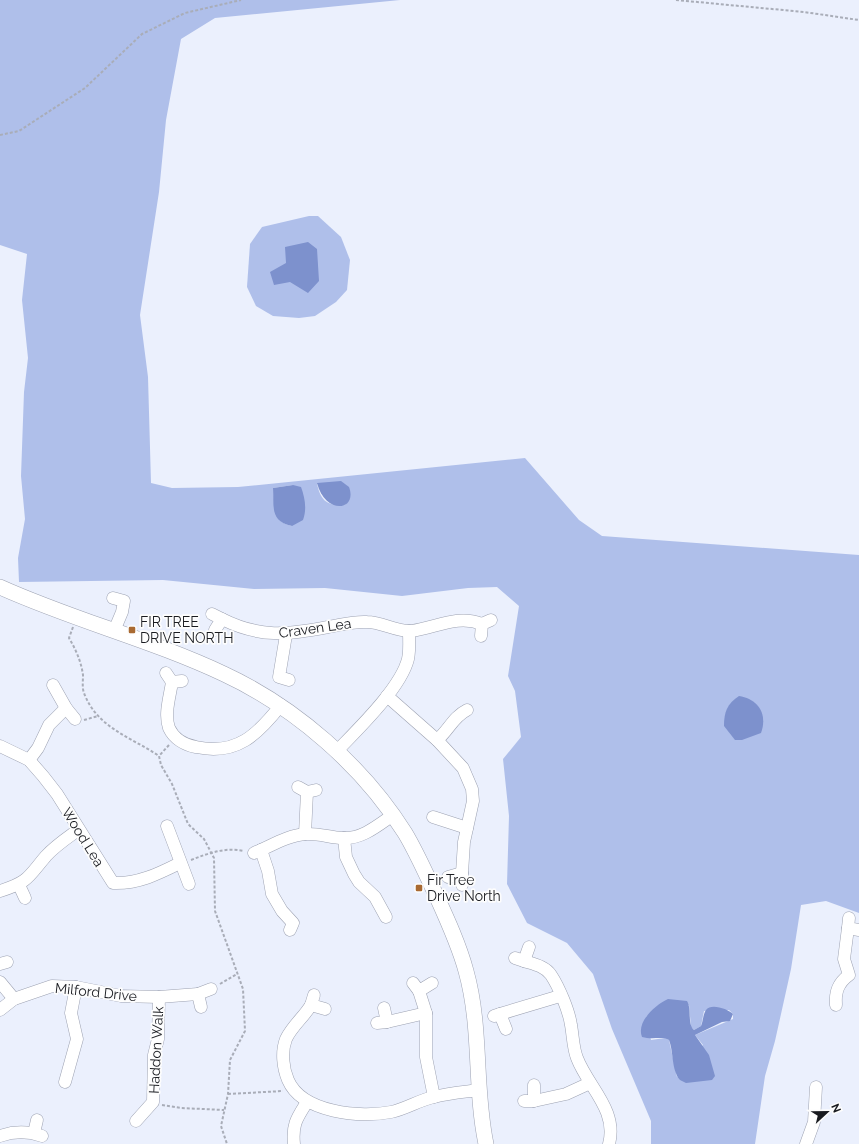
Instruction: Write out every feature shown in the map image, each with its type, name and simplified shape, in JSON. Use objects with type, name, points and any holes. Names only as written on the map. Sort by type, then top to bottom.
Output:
[{"type":"street","points":[[0,587],[211,668],[281,705],[319,735],[358,773],[405,833],[444,912],[466,969],[476,1022],[479,1090],[486,1144]]},
{"type":"street","points":[[114,631],[122,612],[121,597]]},
{"type":"street","name":"Craven Lea","points":[[215,630],[217,617],[259,633],[286,634],[358,622],[381,624],[409,631],[461,620],[472,620],[485,627]]},
{"type":"street","points":[[336,752],[387,696],[403,672],[408,660],[409,631]]},
{"type":"street","points":[[286,634],[279,677],[289,680]]},
{"type":"street","points":[[173,679],[167,716],[170,728],[176,737],[186,744],[200,748],[218,749],[233,746],[256,734],[281,705]]},
{"type":"street","points":[[53,685],[66,708],[75,719]]},
{"type":"street","points":[[387,696],[437,740],[457,760],[468,778],[473,801],[467,828],[462,879],[448,877]]},
{"type":"street","points":[[28,760],[38,748],[49,725],[66,708]]},
{"type":"street","points":[[437,740],[444,734],[452,721],[470,709]]},
{"type":"street","name":"Wood Lea","points":[[0,746],[28,760],[56,794],[113,884],[127,884],[150,878],[180,863]]},
{"type":"street","points":[[305,834],[307,790]]},
{"type":"street","points":[[430,815],[467,828]]},
{"type":"street","points":[[296,924],[282,911],[272,894],[268,871],[258,852],[290,837],[305,834],[344,838],[366,833],[392,816]]},
{"type":"street","points":[[167,826],[189,884]]},
{"type":"street","points":[[0,891],[19,885],[36,871],[52,851],[78,830]]},
{"type":"street","points":[[344,838],[346,857],[354,874],[359,882],[376,897],[387,918]]},
{"type":"street","points":[[19,885],[25,898]]},
{"type":"street","points":[[836,1006],[836,990],[839,984],[854,976],[844,959],[852,925]]},
{"type":"street","points":[[528,947],[520,959],[548,971],[569,1014],[577,1059],[606,1108],[610,1119],[610,1144]]},
{"type":"street","points":[[0,982],[14,999]]},
{"type":"street","points":[[432,983],[416,987],[426,1013],[426,1057],[434,1097]]},
{"type":"street","name":"Milford Drive","points":[[0,1010],[14,999],[52,986],[76,987],[121,996],[159,997],[198,994],[211,989]]},
{"type":"street","points":[[70,1077],[77,1039],[71,1013],[76,987]]},
{"type":"street","points":[[198,994],[201,1007]]},
{"type":"street","points":[[506,1028],[496,1015],[560,996]]},
{"type":"street","name":"Haddon Walk","points":[[136,1121],[158,1104],[154,1055],[158,1039],[159,997]]},
{"type":"street","points":[[325,1010],[312,1000],[304,1016],[290,1031],[284,1047],[283,1056],[286,1074],[295,1091],[307,1102],[323,1109],[362,1113],[391,1112],[434,1097],[479,1090]]},
{"type":"street","points":[[384,1008],[382,1023],[426,1013]]},
{"type":"street","points":[[534,1085],[529,1101],[566,1094],[590,1083]]},
{"type":"street","points":[[806,1144],[814,1122],[816,1085]]},
{"type":"street","points":[[294,1144],[292,1131],[294,1124],[307,1102]]},
{"type":"street","points":[[0,1136],[12,1132],[38,1134],[37,1120]]},
{"type":"path","points":[[0,135],[19,131],[85,88],[142,34],[185,12],[241,0]]},
{"type":"path","points":[[676,0],[804,12],[859,20]]},
{"type":"path","points":[[77,617],[69,638],[79,654],[83,675],[83,691],[88,703],[104,724],[122,736],[140,744],[159,756],[161,765],[172,784],[188,824],[204,838],[214,858],[215,911],[243,989],[245,1031],[230,1060],[228,1094],[221,1126],[227,1144]]},
{"type":"path","points":[[159,756],[176,737]]},
{"type":"path","points":[[180,863],[211,852],[231,848],[258,852]]},
{"type":"path","points":[[211,989],[237,974]]},
{"type":"path","points":[[228,1094],[295,1091]]},
{"type":"path","points":[[158,1104],[181,1108],[224,1110]]},
{"type":"shaded area","points":[[0,0],[400,0],[215,18],[181,39],[166,120],[159,192],[140,315],[148,377],[151,483],[172,488],[238,487],[525,458],[579,520],[602,536],[859,555],[859,913],[826,901],[801,905],[791,969],[775,1041],[765,1076],[755,1144],[651,1144],[651,1121],[612,1029],[593,974],[567,943],[527,923],[507,884],[509,816],[503,759],[521,737],[515,691],[508,676],[519,606],[497,587],[468,588],[402,596],[325,588],[254,589],[163,580],[19,582],[18,558],[25,519],[21,476],[24,392],[28,358],[22,300],[27,254],[0,245]],"holes":[[[317,484],[350,490],[350,498],[345,505],[334,505],[329,503],[321,495]],[[293,485],[292,526],[285,524],[277,517],[274,507],[273,488]],[[689,1005],[691,1027],[694,1030],[701,1026],[704,1011],[729,1010],[733,1014],[733,1019],[695,1035],[703,1045],[677,1077],[669,1040],[665,1038],[651,1040],[646,1017],[652,1012]]]},
{"type":"shaded area","points":[[309,216],[318,216],[341,237],[350,260],[347,290],[336,302],[315,316],[299,318],[273,316],[256,306],[247,287],[250,244],[262,227]]},
{"type":"shaded area","points":[[308,242],[317,249],[319,281],[308,293],[290,282],[274,285],[270,272],[286,263],[285,247]]},
{"type":"shaded area","points":[[341,481],[349,487],[351,495],[349,501],[345,505],[333,505],[321,493],[317,483]]},
{"type":"shaded area","points":[[293,485],[301,487],[305,508],[303,520],[292,526],[280,521],[275,513],[273,488]]},
{"type":"shaded area","points":[[739,696],[751,700],[760,708],[763,726],[761,733],[742,740],[735,740],[724,726],[724,721],[729,705]]},
{"type":"shaded area","points":[[668,999],[687,1001],[691,1024],[694,1030],[701,1026],[705,1012],[708,1008],[720,1008],[733,1014],[730,1021],[722,1022],[695,1035],[709,1055],[715,1076],[712,1080],[686,1083],[680,1080],[675,1071],[669,1040],[663,1038],[642,1037],[641,1031],[644,1020],[652,1010]]},
{"type":"place","name":"FIR TREE DRIVE NORTH","points":[[132,630]]},
{"type":"place","name":"Fir Tree Drive North","points":[[419,888]]}]
